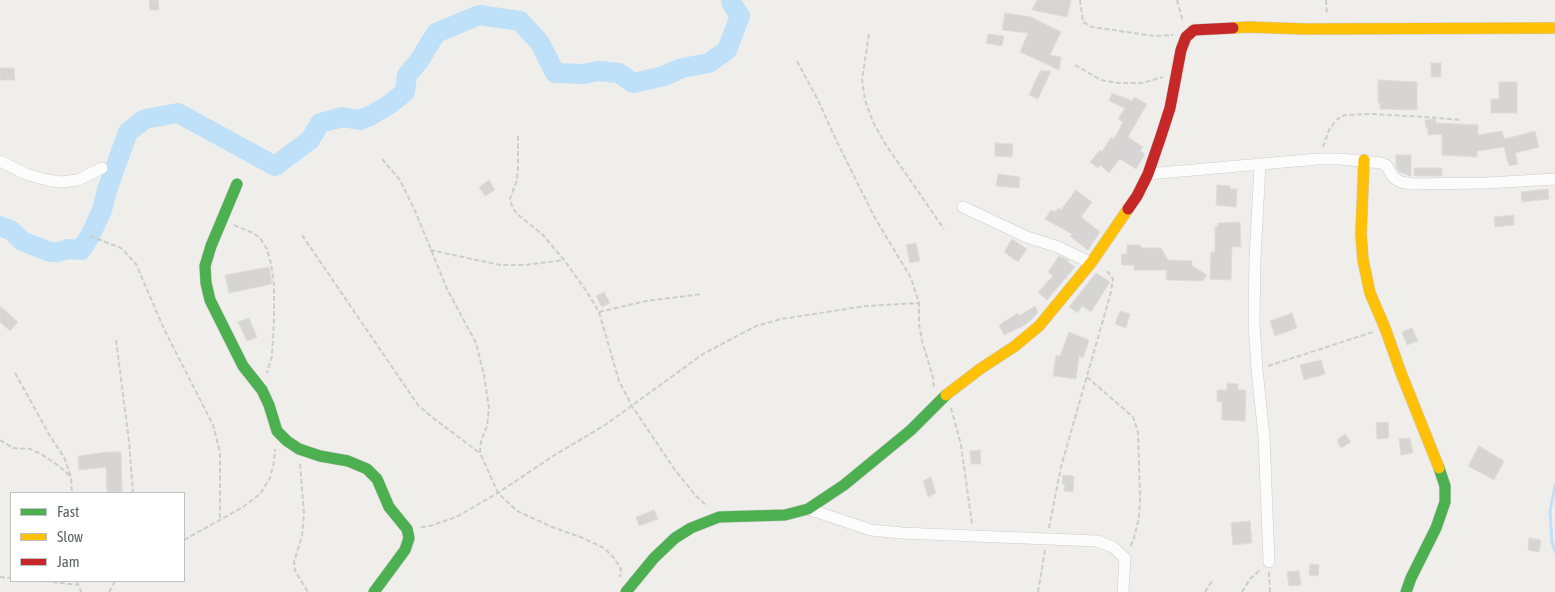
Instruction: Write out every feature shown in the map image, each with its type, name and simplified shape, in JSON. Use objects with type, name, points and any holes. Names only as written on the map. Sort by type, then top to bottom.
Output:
[{"type":"street","points":[[623,588],[675,538],[691,528],[719,517],[785,515],[808,509],[844,486],[911,430],[947,394],[1015,346],[1039,326],[1092,263],[1136,196],[1148,174],[1170,108],[1185,34],[1194,30],[1248,27],[1305,29],[1555,28]]},
{"type":"street","points":[[1148,174],[1318,159],[1364,160],[1381,163],[1386,165],[1394,178],[1401,182],[1412,184],[1486,183],[1555,179]]},
{"type":"street","points":[[1364,160],[1361,234],[1363,260],[1370,293],[1445,486],[1445,502],[1436,528],[1406,592]]},
{"type":"street","points":[[0,161],[26,174],[61,182],[78,180],[102,168]]},
{"type":"street","points":[[1260,165],[1254,324],[1264,436],[1269,562]]},
{"type":"street","points":[[237,184],[210,246],[205,266],[210,300],[243,366],[262,390],[271,410],[277,431],[299,449],[320,456],[348,461],[367,469],[377,479],[389,507],[407,529],[409,538],[405,550],[374,592]]},
{"type":"street","points":[[963,207],[1027,237],[1058,247],[1092,263]]},
{"type":"street","points":[[808,509],[870,530],[902,534],[1097,541],[1113,547],[1125,558],[1123,592]]},
{"type":"path","points":[[1080,0],[1082,22],[1092,27],[1154,36],[1185,34],[1177,0]]},
{"type":"path","points":[[869,34],[862,80],[865,100],[870,114],[886,145],[944,230]]},
{"type":"path","points":[[797,61],[875,218],[911,278],[919,303],[919,324],[932,377],[934,408]]},
{"type":"path","points":[[1075,65],[1101,80],[1118,83],[1142,83],[1177,74]]},
{"type":"path","points":[[1318,159],[1329,130],[1336,120],[1345,115],[1390,115],[1461,120]]},
{"type":"path","points":[[518,136],[517,180],[510,202],[516,213],[543,236],[564,260],[587,292],[599,312],[619,381],[632,406],[675,470],[696,496],[719,517]]},
{"type":"path","points":[[382,159],[400,180],[416,213],[447,289],[476,343],[489,408],[487,426],[480,453],[486,470],[498,492],[517,511],[604,548],[621,569],[623,588]]},
{"type":"path","points":[[222,220],[254,233],[260,238],[267,249],[271,264],[274,285],[272,356],[262,390]]},
{"type":"path","points":[[302,235],[418,405],[454,435],[480,453]]},
{"type":"path","points":[[90,236],[121,248],[136,264],[164,329],[213,426],[220,452],[220,518]]},
{"type":"path","points":[[430,250],[500,265],[524,265],[564,260]]},
{"type":"path","points":[[1038,592],[1046,539],[1061,467],[1111,292],[1113,279],[1109,273],[1092,263]]},
{"type":"path","points":[[599,312],[646,302],[702,294]]},
{"type":"path","points":[[407,529],[430,526],[456,517],[605,425],[703,354],[756,326],[781,319],[866,306],[919,303]]},
{"type":"path","points":[[1257,370],[1385,328]]},
{"type":"path","points":[[116,340],[134,492]]},
{"type":"path","points":[[15,373],[50,436],[64,457],[72,477],[72,492]]},
{"type":"path","points":[[1086,377],[1133,417],[1138,432],[1140,498],[1138,518],[1134,538],[1125,558]]},
{"type":"path","points":[[947,394],[961,446],[974,536]]},
{"type":"path","points":[[185,539],[220,518],[243,507],[260,494],[270,478],[277,431]]},
{"type":"path","points":[[0,440],[14,448],[30,449],[41,454],[72,477]]},
{"type":"path","points":[[299,449],[304,514],[302,536],[294,562],[295,571],[308,592]]},
{"type":"path","points":[[1242,592],[1250,579],[1269,562]]},
{"type":"path","points":[[1269,562],[1270,592]]},
{"type":"path","points":[[1205,592],[1212,581]]},
{"type":"path","points":[[52,582],[78,585]]},
{"type":"path","points":[[77,582],[81,592]]},
{"type":"building","points":[[149,0],[158,0],[159,10],[150,10]]},
{"type":"building","points":[[1037,0],[1071,0],[1067,17],[1032,10]]},
{"type":"building","points":[[1005,13],[1031,17],[1061,32],[1050,55],[1061,57],[1059,70],[1020,52],[1028,33],[1002,30]]},
{"type":"building","points":[[988,34],[1004,36],[1002,46],[986,43]]},
{"type":"building","points":[[1431,63],[1441,63],[1441,77],[1431,77]]},
{"type":"building","points":[[0,68],[14,68],[15,80],[0,80]]},
{"type":"building","points":[[1040,71],[1051,71],[1038,99],[1029,95]]},
{"type":"building","points":[[1378,80],[1417,82],[1417,110],[1380,109],[1380,103],[1378,103]]},
{"type":"building","points":[[1499,82],[1517,82],[1517,113],[1491,113],[1491,99],[1499,99]]},
{"type":"building","points":[[1112,93],[1132,101],[1134,97],[1147,104],[1128,137],[1143,147],[1140,151],[1144,153],[1144,156],[1136,169],[1120,159],[1109,173],[1100,165],[1098,168],[1090,162],[1100,150],[1102,152],[1111,137],[1114,139],[1123,122],[1118,119],[1125,108],[1109,101]]},
{"type":"building","points":[[1435,119],[1436,123],[1478,125],[1478,135],[1502,131],[1504,139],[1535,131],[1539,147],[1515,153],[1518,164],[1509,166],[1504,147],[1477,151],[1477,157],[1442,155],[1442,134],[1428,135],[1428,128],[1426,128],[1425,120]]},
{"type":"building","points":[[995,143],[1013,144],[1012,157],[995,156]]},
{"type":"building","points":[[1396,155],[1411,155],[1411,176],[1399,172],[1396,167]]},
{"type":"building","points":[[1414,168],[1442,168],[1442,176],[1414,176]]},
{"type":"building","points":[[998,174],[1020,177],[1019,188],[996,186]]},
{"type":"building","points":[[489,180],[495,190],[485,196],[479,187]]},
{"type":"building","points":[[1217,185],[1230,186],[1230,189],[1237,189],[1236,207],[1216,205]]},
{"type":"building","points":[[1548,189],[1549,199],[1522,202],[1521,192]]},
{"type":"building","points":[[1076,190],[1092,202],[1081,217],[1100,232],[1088,250],[1070,236],[1072,234],[1045,219],[1051,210],[1055,212],[1058,208],[1061,210]]},
{"type":"building","points":[[1514,215],[1514,225],[1495,227],[1494,217]]},
{"type":"building","points":[[1240,222],[1241,247],[1232,247],[1231,280],[1210,279],[1211,252],[1215,252],[1215,227],[1218,227],[1218,223]]},
{"type":"building","points":[[1012,239],[1027,249],[1018,262],[1004,252]]},
{"type":"building","points":[[916,243],[920,261],[910,263],[906,245]]},
{"type":"building","points":[[1127,245],[1141,245],[1141,248],[1161,248],[1168,260],[1192,261],[1192,266],[1207,275],[1203,281],[1166,280],[1167,270],[1134,270],[1134,265],[1122,265],[1121,254],[1127,254]]},
{"type":"building","points":[[1059,256],[1069,260],[1068,262],[1075,267],[1047,300],[1038,292],[1053,276],[1048,272]]},
{"type":"building","points":[[269,267],[272,284],[229,293],[225,275]]},
{"type":"building","points":[[1096,273],[1110,282],[1091,312],[1082,306],[1078,313],[1069,307]]},
{"type":"building","points":[[604,292],[610,303],[602,307],[596,296]]},
{"type":"building","points":[[0,306],[18,322],[10,331],[0,322]]},
{"type":"building","points":[[1035,306],[1038,312],[1032,319],[1023,326],[1004,335],[999,325],[1018,313],[1019,316]]},
{"type":"building","points":[[1120,311],[1130,314],[1126,328],[1115,324]]},
{"type":"building","points":[[1292,313],[1297,328],[1275,336],[1270,321]]},
{"type":"building","points":[[249,318],[257,337],[247,341],[238,322]]},
{"type":"building","points":[[1412,328],[1418,341],[1407,345],[1402,332]]},
{"type":"building","points":[[1069,332],[1089,340],[1083,358],[1079,356],[1076,379],[1053,376],[1056,355],[1060,356]]},
{"type":"building","points":[[1321,360],[1325,374],[1304,380],[1300,365]]},
{"type":"building","points":[[1227,383],[1238,384],[1238,390],[1246,390],[1245,421],[1222,420],[1222,402],[1217,401],[1217,390],[1227,390]]},
{"type":"building","points":[[1388,422],[1389,438],[1377,439],[1376,423]]},
{"type":"building","points":[[1345,434],[1351,442],[1341,448],[1338,439]]},
{"type":"building","points":[[1410,438],[1413,453],[1401,455],[1399,439]]},
{"type":"building","points":[[1479,446],[1504,461],[1494,480],[1468,466]]},
{"type":"building","points":[[980,450],[981,464],[971,464],[970,451]]},
{"type":"building","points":[[121,452],[122,492],[107,492],[106,467],[79,470],[78,456]]},
{"type":"building","points":[[1063,475],[1074,476],[1073,492],[1064,491],[1065,484],[1062,484]]},
{"type":"building","points":[[931,477],[936,493],[928,497],[923,481]]},
{"type":"building","points":[[654,510],[658,519],[639,526],[636,517]]},
{"type":"building","points":[[1250,521],[1252,543],[1233,545],[1231,523]]},
{"type":"building","points":[[1529,538],[1541,540],[1539,552],[1528,550]]},
{"type":"building","points":[[1310,564],[1319,565],[1318,576],[1309,575]]},
{"type":"building","points":[[1299,571],[1301,585],[1289,586],[1287,572]]},
{"type":"waterway","points":[[0,226],[12,231],[22,241],[50,252],[68,249],[81,250],[102,210],[107,190],[128,132],[145,119],[178,113],[275,166],[310,140],[320,123],[343,117],[359,120],[390,104],[405,92],[407,75],[419,61],[436,33],[479,15],[520,21],[540,43],[555,73],[584,74],[598,71],[619,73],[633,83],[664,76],[682,68],[709,63],[727,50],[740,16],[731,0]]},
{"type":"waterway","points":[[1555,485],[1550,512],[1552,542],[1555,552]]},
{"type":"traffic: fast","points":[[237,184],[211,246],[205,266],[210,300],[243,366],[262,390],[277,431],[299,449],[320,456],[348,461],[367,469],[377,479],[389,507],[407,529],[409,538],[405,550],[374,592]]},
{"type":"traffic: fast","points":[[626,592],[654,558],[675,538],[691,528],[719,517],[785,515],[808,509],[844,485],[911,430],[946,395]]},
{"type":"traffic: fast","points":[[1406,592],[1436,528],[1445,502],[1445,486],[1439,468]]},
{"type":"traffic: slow","points":[[1233,28],[1555,28]]},
{"type":"traffic: slow","points":[[1364,160],[1361,234],[1363,260],[1370,293],[1439,468]]},
{"type":"traffic: slow","points":[[946,395],[980,369],[1015,346],[1039,326],[1091,263],[1128,209]]},
{"type":"traffic: jam","points":[[1128,209],[1148,174],[1161,136],[1170,108],[1181,50],[1186,37],[1194,30],[1233,28]]}]
